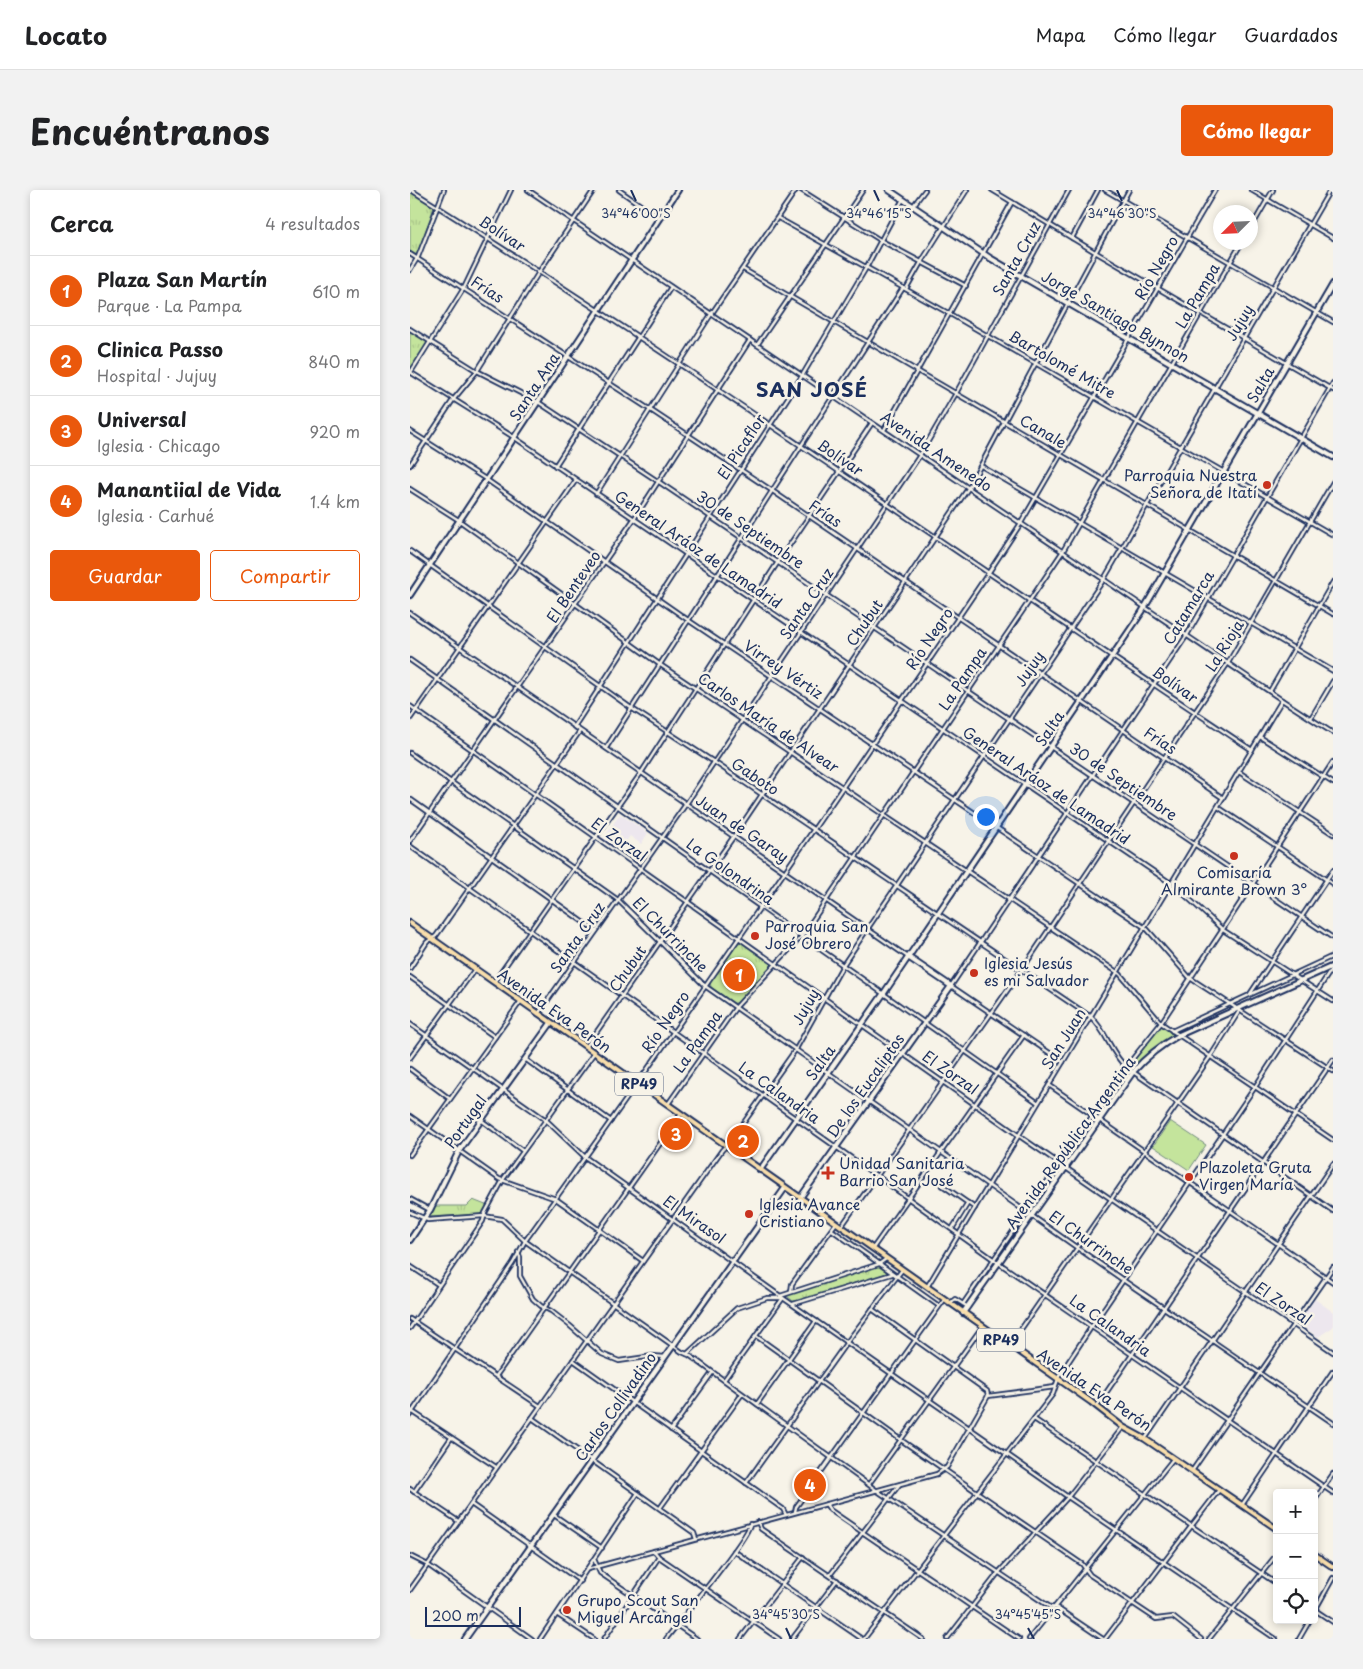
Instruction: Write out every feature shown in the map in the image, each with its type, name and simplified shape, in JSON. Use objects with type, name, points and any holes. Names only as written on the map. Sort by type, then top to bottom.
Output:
[{"type":"main road","name":"Avenida Eva Perón","points":[[410,923],[1096,1406],[1123,1427],[1145,1439],[1273,1526]]},
{"type":"main road","points":[[1318,1557],[1333,1567]]},
{"type":"street","name":"Bolívar","points":[[411,190],[488,238],[718,389],[1252,750]]},
{"type":"street","points":[[410,270],[418,258],[444,190]]},
{"type":"street","points":[[410,373],[464,288],[511,190]]},
{"type":"street","name":"Avenida Amenedo","points":[[528,190],[1333,733]]},
{"type":"street","points":[[410,464],[453,400],[477,371],[594,190]]},
{"type":"street","points":[[619,190],[660,218]]},
{"type":"street","name":"Santa Ana","points":[[410,595],[678,190]]},
{"type":"street","points":[[596,494],[649,409],[796,190]]},
{"type":"street","points":[[801,190],[880,240],[966,286]]},
{"type":"street","points":[[757,345],[863,190]]},
{"type":"street","name":"Jorge Santiago Bynnon","points":[[889,190],[983,254],[1333,457]]},
{"type":"street","points":[[914,206],[925,190]]},
{"type":"street","points":[[606,748],[771,490],[905,289],[967,190]]},
{"type":"street","points":[[992,190],[1332,389]]},
{"type":"street","points":[[1001,195],[1004,190]]},
{"type":"street","name":"Santa Cruz","points":[[538,1014],[686,804],[920,455],[1069,190]]},
{"type":"street","points":[[1072,238],[1098,190]]},
{"type":"street","points":[[1105,190],[1333,322]]},
{"type":"street","name":"Chubut","points":[[586,1047],[734,836],[970,487],[1129,190]]},
{"type":"street","name":"Río Negro","points":[[410,1415],[411,1410],[513,1263],[518,1252],[761,907],[989,572],[1021,523],[1215,190]]},
{"type":"street","points":[[1250,190],[1333,238]]},
{"type":"street","points":[[1258,215],[1273,190]]},
{"type":"street","name":"Jujuy","points":[[410,1590],[796,1049],[843,965],[1104,579],[1330,190]]},
{"type":"street","name":"El Picaflor","points":[[574,727],[802,376],[866,268],[903,199]]},
{"type":"street","points":[[884,430],[1012,202]]},
{"type":"street","name":"Bartolomé Mitre","points":[[778,218],[1036,363],[1333,536]]},
{"type":"street","name":"La Pampa","points":[[668,1104],[736,1007],[802,936],[1000,646],[1063,551],[1237,250]]},
{"type":"street","name":"Frías","points":[[410,254],[771,490],[1223,798]]},
{"type":"street","name":"Canale","points":[[742,269],[1333,614]]},
{"type":"street","name":"Salta","points":[[760,1170],[884,993],[1145,607],[1333,284]]},
{"type":"street","points":[[555,466],[671,287]]},
{"type":"street","name":"30 de Septiembre","points":[[410,329],[477,371],[538,402],[711,516],[1333,938]]},
{"type":"street","name":"El Benteveo","points":[[410,841],[634,519],[750,340]]},
{"type":"street","name":"General Aráoz de Lamadrid","points":[[410,373],[515,438],[1108,841],[1171,884],[1223,930],[1333,1001]]},
{"type":"street","name":"Catamarca","points":[[951,986],[1187,635],[1301,438],[1332,389],[1333,383]]},
{"type":"street","points":[[494,982],[641,773],[778,562],[872,423]]},
{"type":"street","name":"Virrey Vértiz","points":[[410,431],[487,480],[688,620],[1144,927],[1190,978],[1333,1071]]},
{"type":"street","points":[[981,466],[1333,671]]},
{"type":"street","points":[[410,719],[576,480]]},
{"type":"street","name":"La Rioja","points":[[841,1227],[1021,971],[1195,713],[1228,663],[1333,482]]},
{"type":"street","name":"Carlos María de Alvear","points":[[410,489],[460,522],[659,664],[1117,972],[1161,1023],[1333,1140]]},
{"type":"street","name":"Gaboto","points":[[410,550],[631,708],[1091,1017]]},
{"type":"street","points":[[1270,691],[1333,582]]},
{"type":"street","name":"Juan de Garay","points":[[410,614],[1062,1062]]},
{"type":"street","name":"La Golondrina","points":[[410,660],[1037,1102]]},
{"type":"street","points":[[1311,718],[1333,681]]},
{"type":"street","name":"San Juan","points":[[926,1288],[1282,700]]},
{"type":"street","name":"El Zorzal","points":[[410,706],[1059,1164],[1333,1352]]},
{"type":"street","points":[[410,968],[427,942],[436,936],[580,731]]},
{"type":"street","points":[[1260,737],[1333,783]]},
{"type":"street","name":"El Churrinche","points":[[410,753],[618,900],[705,986],[1123,1280],[1333,1423]]},
{"type":"street","name":"Avenida República Argentina","points":[[963,1304],[1126,1067],[1161,1023],[1333,762]]},
{"type":"street","points":[[1239,772],[1333,834]]},
{"type":"street","points":[[410,799],[596,931]]},
{"type":"street","points":[[1218,807],[1333,884]]},
{"type":"street","name":"La Calandria","points":[[410,846],[1044,1295],[1092,1326],[1179,1389],[1333,1493]]},
{"type":"street","points":[[1249,995],[1333,870]]},
{"type":"street","points":[[1172,1031],[1333,956]]},
{"type":"street","points":[[734,1551],[863,1639],[1053,1394],[1059,1376],[1286,1041],[1333,967]]},
{"type":"street","name":"Avenida República Argentina","points":[[963,1314],[1133,1072],[1160,1046],[1179,1035],[1333,967]]},
{"type":"street","points":[[410,1058],[475,969]]},
{"type":"street","points":[[410,977],[495,1037]]},
{"type":"street","name":"De los Eucaliptos","points":[[800,1198],[951,986]]},
{"type":"street","points":[[410,1155],[520,1001]]},
{"type":"street","points":[[1010,1346],[1210,1057],[1239,1010]]},
{"type":"street","points":[[1091,1017],[1126,1067],[1333,1211]]},
{"type":"street","name":"Portugal","points":[[410,1240],[430,1210],[459,1150],[551,1023]]},
{"type":"street","name":"El Mirasol","points":[[410,1024],[546,1120],[585,1157],[782,1297],[968,1429],[1276,1639]]},
{"type":"street","points":[[872,1249],[1024,1035]]},
{"type":"street","points":[[410,1328],[483,1221],[502,1180],[594,1053]]},
{"type":"street","points":[[525,1059],[611,1121]]},
{"type":"street","points":[[1096,1406],[1333,1060]]},
{"type":"street","points":[[410,1070],[450,1099]]},
{"type":"street","points":[[1048,1085],[1333,1282]]},
{"type":"street","points":[[496,1376],[681,1114]]},
{"type":"street","points":[[410,1116],[502,1180],[556,1199],[643,1261]]},
{"type":"street","points":[[481,1120],[523,1151]]},
{"type":"street","points":[[1145,1439],[1333,1164]]},
{"type":"street","points":[[942,1184],[975,1208]]},
{"type":"street","name":"Carlos Collivadino","points":[[465,1639],[785,1188]]},
{"type":"street","points":[[410,1199],[430,1210]]},
{"type":"street","points":[[952,1229],[968,1203]]},
{"type":"street","points":[[410,1212],[424,1219],[484,1216],[502,1219],[526,1241],[724,1380],[876,1490],[1053,1608],[1104,1639],[1219,1490]]},
{"type":"street","points":[[791,1292],[792,1284],[836,1223]]},
{"type":"street","points":[[832,1230],[939,1306]]},
{"type":"street","points":[[518,1252],[520,1257],[519,1272],[523,1284],[533,1299],[569,1325],[602,1354],[616,1361],[635,1360],[652,1356],[665,1357]]},
{"type":"street","points":[[687,1354],[737,1308],[767,1298],[782,1297],[791,1292],[879,1264],[886,1259]]},
{"type":"street","points":[[410,1266],[439,1285]]},
{"type":"street","points":[[1192,1471],[1261,1374],[1333,1267]]},
{"type":"street","points":[[746,1483],[847,1342],[902,1270]]},
{"type":"street","points":[[793,1304],[892,1274]]},
{"type":"street","points":[[724,1380],[782,1297]]},
{"type":"street","points":[[950,1304],[955,1298],[968,1307]]},
{"type":"street","points":[[795,1512],[796,1507],[944,1300]]},
{"type":"street","points":[[588,1569],[937,1474],[945,1469],[988,1396],[987,1391],[872,1309]]},
{"type":"street","points":[[410,1319],[540,1406]]},
{"type":"street","points":[[757,1404],[816,1321]]},
{"type":"street","points":[[869,1484],[982,1327]]},
{"type":"street","points":[[756,1336],[901,1440],[1082,1564],[1090,1575],[1156,1619],[1173,1617],[1201,1639]]},
{"type":"street","points":[[573,1360],[746,1483],[783,1510],[786,1515]]},
{"type":"street","points":[[1242,1504],[1333,1371]]},
{"type":"street","points":[[671,1430],[712,1373]]},
{"type":"street","points":[[988,1396],[1056,1387]]},
{"type":"street","points":[[660,1509],[742,1394]]},
{"type":"street","points":[[411,1410],[496,1468]]},
{"type":"street","points":[[532,1418],[694,1533],[696,1539]]},
{"type":"street","points":[[1034,1419],[1273,1581]]},
{"type":"street","points":[[947,1639],[999,1572],[1068,1497],[1123,1427]]},
{"type":"street","points":[[414,1492],[452,1438]]},
{"type":"street","points":[[1029,1639],[1173,1459]]},
{"type":"street","points":[[1318,1495],[1333,1474]]},
{"type":"street","points":[[830,1574],[900,1483]]},
{"type":"street","points":[[410,1489],[458,1521]]},
{"type":"street","points":[[540,1639],[638,1493]]},
{"type":"street","points":[[471,1504],[580,1581]]},
{"type":"street","points":[[826,1504],[830,1510],[1019,1639]]},
{"type":"street","points":[[554,1515],[602,1548]]},
{"type":"street","points":[[758,1522],[761,1529],[830,1574],[923,1639]]},
{"type":"street","points":[[666,1639],[734,1551],[750,1529],[750,1524]]},
{"type":"street","points":[[654,1551],[659,1557],[779,1639]]},
{"type":"street","points":[[410,1556],[428,1565],[532,1639]]},
{"type":"street","points":[[604,1639],[659,1557]]},
{"type":"street","points":[[740,1639],[803,1557]]},
{"type":"street","points":[[594,1559],[600,1573],[697,1639]]},
{"type":"street","points":[[1209,1639],[1273,1559]]},
{"type":"street","points":[[1318,1605],[1333,1578]]},
{"type":"street","points":[[792,1639],[837,1580]]},
{"type":"street","points":[[1318,1612],[1333,1622]]},
{"type":"street","points":[[557,1614],[594,1639]]},
{"type":"street","points":[[1299,1639],[1308,1624]]},
{"type":"shaded area","points":[[620,814],[648,833],[641,844],[630,836],[619,851],[603,839]]},
{"type":"shaded area","points":[[1315,1299],[1333,1312],[1333,1327],[1318,1337],[1299,1323]]},
{"type":"green space","points":[[410,192],[434,207],[417,255],[410,251]]},
{"type":"green space","points":[[410,331],[429,343],[410,369]]},
{"type":"green space","points":[[742,942],[772,964],[737,1003],[734,1003],[711,987],[710,983],[738,943]]},
{"type":"green space","points":[[1159,1026],[1175,1034],[1150,1052],[1132,1070],[1127,1067]]},
{"type":"green space","points":[[1170,1121],[1206,1145],[1189,1170],[1153,1146]]},
{"type":"green space","points":[[473,1200],[488,1206],[483,1214],[428,1217],[434,1206],[467,1206]]},
{"type":"green space","points":[[877,1266],[887,1272],[801,1300],[793,1301],[787,1296],[788,1294]]},
{"type":"place","name":"Parroquia Nuestra Señora de Itatí","points":[[1267,485]]},
{"type":"place","name":"Comisaría Almirante Brown 3°","points":[[1234,856]]},
{"type":"place","name":"Parroquia San José Obrero","points":[[755,936]]},
{"type":"place","name":"Iglesia Jesús es mi Salvador","points":[[974,973]]},
{"type":"place","name":"Plaza San Martín","points":[[739,975]]},
{"type":"place","name":"Universal","points":[[676,1134]]},
{"type":"place","name":"Clinica Passo","points":[[743,1141]]},
{"type":"place","name":"Unidad Sanitaria Barrio San José","points":[[828,1173]]},
{"type":"place","name":"Plazoleta Gruta Virgen María","points":[[1189,1177]]},
{"type":"place","name":"Iglesia Avance Cristiano","points":[[749,1214]]},
{"type":"place","name":"Manantiial de Vida","points":[[810,1485]]},
{"type":"place","name":"Grupo Scout San Miguel Arcángel","points":[[567,1610]]},
{"type":"district","name":"SAN JOSÉ","points":[[812,390]]}]
